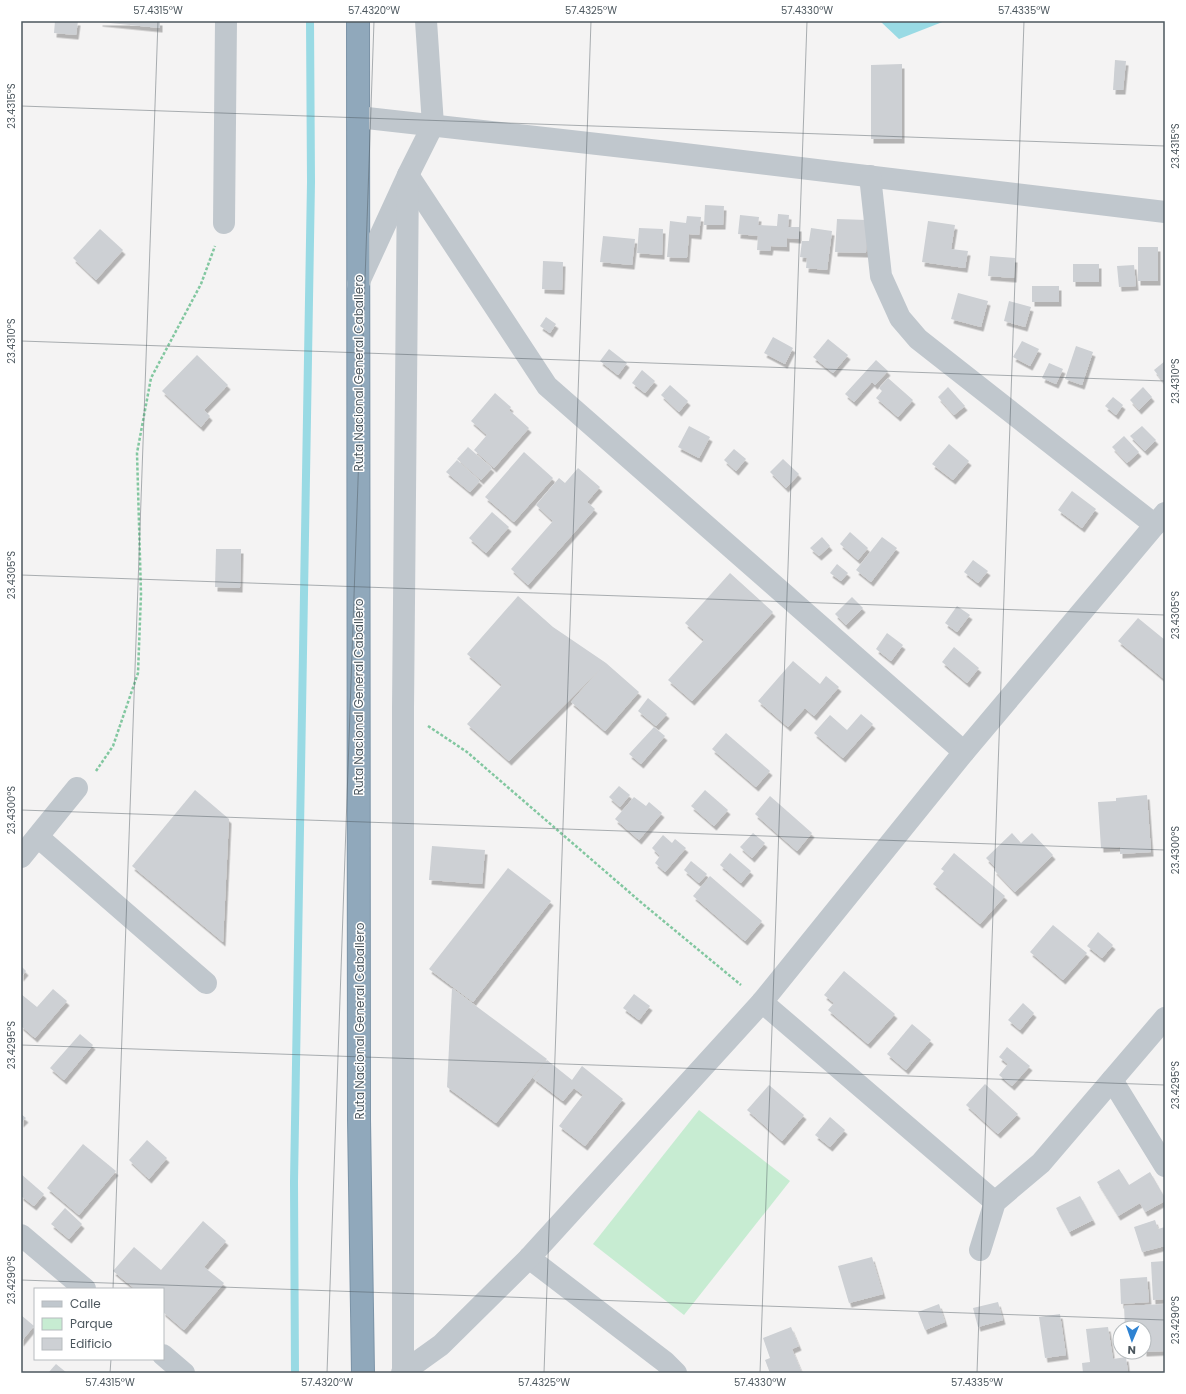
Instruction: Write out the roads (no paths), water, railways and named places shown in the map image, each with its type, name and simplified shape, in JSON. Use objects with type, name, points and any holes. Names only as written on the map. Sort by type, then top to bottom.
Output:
[{"type":"highway","name":"Ruta Nacional General Caballero","points":[[358,21],[359,1120],[363,1373]]},
{"type":"street","points":[[224,223],[226,21]]},
{"type":"street","points":[[358,284],[408,175],[433,125],[426,21]]},
{"type":"street","points":[[358,117],[870,176],[1165,212]]},
{"type":"street","points":[[403,1373],[403,709],[408,175]]},
{"type":"street","points":[[408,175],[547,386],[964,752]]},
{"type":"street","points":[[403,1373],[441,1345],[529,1258],[762,1002],[964,752],[1160,519],[918,339],[900,318],[881,276],[870,176]]},
{"type":"street","points":[[21,857],[78,788]]},
{"type":"street","points":[[38,837],[206,983]]},
{"type":"street","points":[[762,1002],[995,1202]]},
{"type":"street","points":[[980,1250],[995,1202],[1041,1163],[1165,1018]]},
{"type":"street","points":[[1112,1080],[1165,1166]]},
{"type":"street","points":[[21,1235],[84,1288]]},
{"type":"street","points":[[529,1258],[665,1362],[676,1373]]},
{"type":"street","points":[[164,1356],[184,1373]]},
{"type":"water","points":[[880,21],[945,21],[899,39]]},
{"type":"waterway","points":[[295,1373],[294,1182],[311,182],[310,21]]}]
